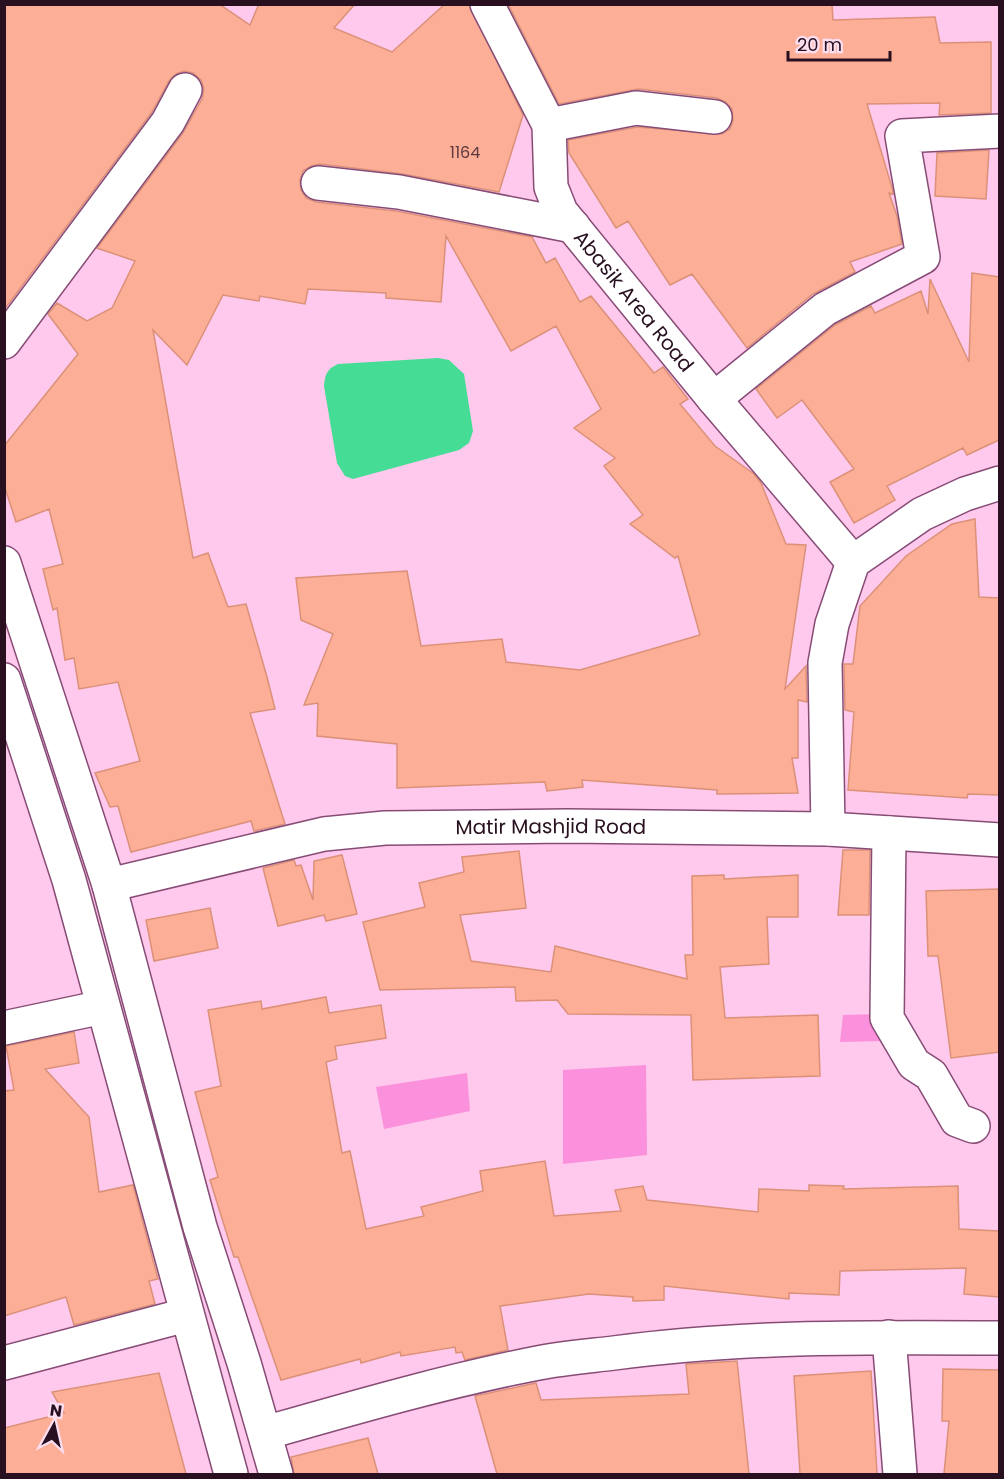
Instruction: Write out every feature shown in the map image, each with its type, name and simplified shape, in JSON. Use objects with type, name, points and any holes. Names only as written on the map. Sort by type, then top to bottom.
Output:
[{"type":"street","name":"Abasik Area Road","points":[[487,4],[549,126],[551,187],[561,212],[714,399],[853,562]]},
{"type":"street","points":[[4,342],[168,122],[184,90]]},
{"type":"street","points":[[549,126],[636,108],[715,117]]},
{"type":"street","points":[[714,399],[825,309],[923,257],[902,136],[999,131]]},
{"type":"street","points":[[318,183],[399,192],[573,226]]},
{"type":"street","points":[[828,829],[825,663],[832,624],[853,562],[922,514],[965,494],[999,483]]},
{"type":"street","points":[[4,563],[109,885],[200,1227],[276,1474]]},
{"type":"street","points":[[8,702],[69,880],[231,1474]]},
{"type":"street","name":"Matir Mashjid Road","points":[[109,885],[324,834],[385,828],[567,826],[828,829],[999,840]]},
{"type":"street","points":[[889,833],[887,1018],[914,1064],[931,1075],[957,1120],[973,1126]]},
{"type":"street","points":[[4,1028],[103,1007]]},
{"type":"street","points":[[4,1363],[186,1315]]},
{"type":"street","points":[[265,1433],[402,1394],[540,1363],[648,1349],[750,1340],[889,1337],[999,1338]]},
{"type":"street","points":[[889,1337],[900,1474]]},
{"type":"shaded area","points":[[438,358],[449,360],[464,374],[473,431],[469,443],[459,450],[353,479],[345,476],[337,463],[324,386],[329,370],[338,364]]},
{"type":"shaded area","points":[[880,1014],[885,1041],[840,1042],[843,1015]]},
{"type":"shaded area","points":[[646,1065],[647,1155],[563,1164],[563,1070]]},
{"type":"shaded area","points":[[467,1073],[470,1111],[384,1129],[376,1087]]},
{"type":"building","points":[[4,4],[219,4],[250,25],[259,4],[355,4],[334,28],[392,52],[445,4],[469,4],[523,115],[499,192],[403,174],[320,164],[303,171],[300,180],[301,190],[306,198],[316,202],[396,211],[532,237],[546,263],[555,258],[580,302],[591,296],[654,373],[663,367],[688,399],[680,404],[715,446],[754,474],[761,483],[786,544],[806,545],[785,689],[806,666],[807,702],[798,700],[798,758],[792,758],[798,793],[717,794],[717,790],[582,780],[583,787],[547,791],[545,782],[397,788],[397,744],[317,736],[318,703],[304,705],[333,634],[301,620],[296,578],[407,571],[421,646],[502,639],[506,662],[580,670],[700,635],[678,556],[675,558],[630,524],[643,515],[604,466],[615,458],[574,428],[601,409],[556,326],[511,351],[446,236],[441,302],[386,298],[386,293],[308,289],[305,304],[260,296],[259,301],[223,295],[187,365],[153,330],[193,558],[208,553],[228,607],[246,604],[267,677],[275,709],[250,713],[285,824],[254,831],[251,821],[131,852],[118,806],[110,807],[95,773],[140,761],[118,682],[79,689],[74,658],[65,660],[57,608],[53,610],[43,569],[63,564],[49,509],[16,522],[4,485],[4,446],[78,354],[48,314],[57,303],[87,321],[112,308],[135,261],[97,248],[183,133],[202,99],[204,89],[201,80],[193,73],[184,71],[176,74],[169,81],[152,112],[4,310]]},
{"type":"building","points":[[508,4],[832,4],[833,20],[935,17],[940,43],[991,42],[991,113],[939,115],[940,103],[867,104],[893,191],[893,194],[889,193],[897,216],[902,244],[850,262],[855,272],[813,294],[747,348],[692,274],[670,285],[628,221],[616,228],[569,153],[568,140],[637,127],[722,134],[730,129],[733,120],[732,109],[726,102],[717,98],[638,89],[559,104]]},
{"type":"building","points":[[989,150],[986,199],[935,196],[937,153]]},
{"type":"building","points":[[972,273],[999,277],[999,440],[967,455],[963,448],[887,486],[895,500],[854,523],[830,482],[854,469],[802,400],[777,418],[756,389],[835,325],[871,306],[875,313],[921,291],[928,314],[930,279],[969,362]]},
{"type":"building","points":[[975,519],[979,597],[999,598],[999,795],[968,794],[967,798],[848,790],[854,712],[845,710],[844,664],[853,664],[860,606],[906,556],[952,524]]},
{"type":"building","points":[[843,850],[870,850],[869,915],[838,915]]},
{"type":"building","points":[[519,851],[526,908],[460,915],[471,961],[551,972],[555,946],[687,979],[685,955],[693,955],[692,876],[724,875],[724,879],[798,875],[798,917],[767,917],[769,964],[720,967],[725,1018],[818,1015],[820,1076],[693,1080],[691,1015],[568,1014],[557,1000],[516,1001],[515,987],[380,990],[363,922],[425,907],[419,883],[464,872],[462,857]]},
{"type":"building","points":[[342,855],[357,914],[326,921],[324,915],[278,926],[263,868],[294,860],[296,866],[301,865],[313,900],[314,861]]},
{"type":"building","points":[[999,889],[999,1052],[951,1058],[938,956],[928,956],[926,891]]},
{"type":"building","points":[[210,908],[218,948],[154,961],[146,920]]},
{"type":"building","points":[[326,997],[329,1013],[381,1005],[386,1038],[335,1046],[337,1059],[326,1062],[342,1153],[350,1151],[366,1229],[424,1216],[421,1207],[483,1191],[480,1171],[545,1161],[554,1216],[621,1211],[615,1190],[643,1186],[647,1200],[758,1212],[759,1189],[809,1191],[809,1185],[844,1186],[843,1189],[958,1186],[959,1229],[999,1231],[999,1297],[964,1294],[966,1268],[840,1271],[839,1295],[789,1293],[789,1299],[664,1286],[664,1300],[633,1301],[633,1297],[589,1294],[500,1306],[508,1350],[465,1360],[462,1352],[456,1353],[455,1347],[401,1356],[400,1352],[361,1363],[360,1359],[281,1380],[238,1257],[234,1257],[210,1180],[218,1177],[195,1092],[221,1086],[208,1010],[261,1001],[262,1009]]},
{"type":"building","points":[[74,1032],[79,1063],[45,1069],[89,1117],[99,1192],[133,1185],[158,1279],[149,1281],[155,1304],[74,1325],[66,1297],[4,1316],[4,1091],[14,1090],[6,1046]]},
{"type":"building","points":[[737,1361],[749,1474],[497,1474],[475,1396],[536,1383],[541,1400],[689,1394],[686,1364]]},
{"type":"building","points":[[943,1369],[999,1370],[999,1474],[944,1474],[949,1421],[942,1421]]},
{"type":"building","points":[[871,1371],[877,1474],[800,1474],[794,1376]]},
{"type":"building","points":[[159,1373],[186,1474],[4,1474],[4,1428],[64,1413],[52,1392]]},
{"type":"building","points":[[368,1438],[378,1474],[294,1474],[291,1457]]}]
